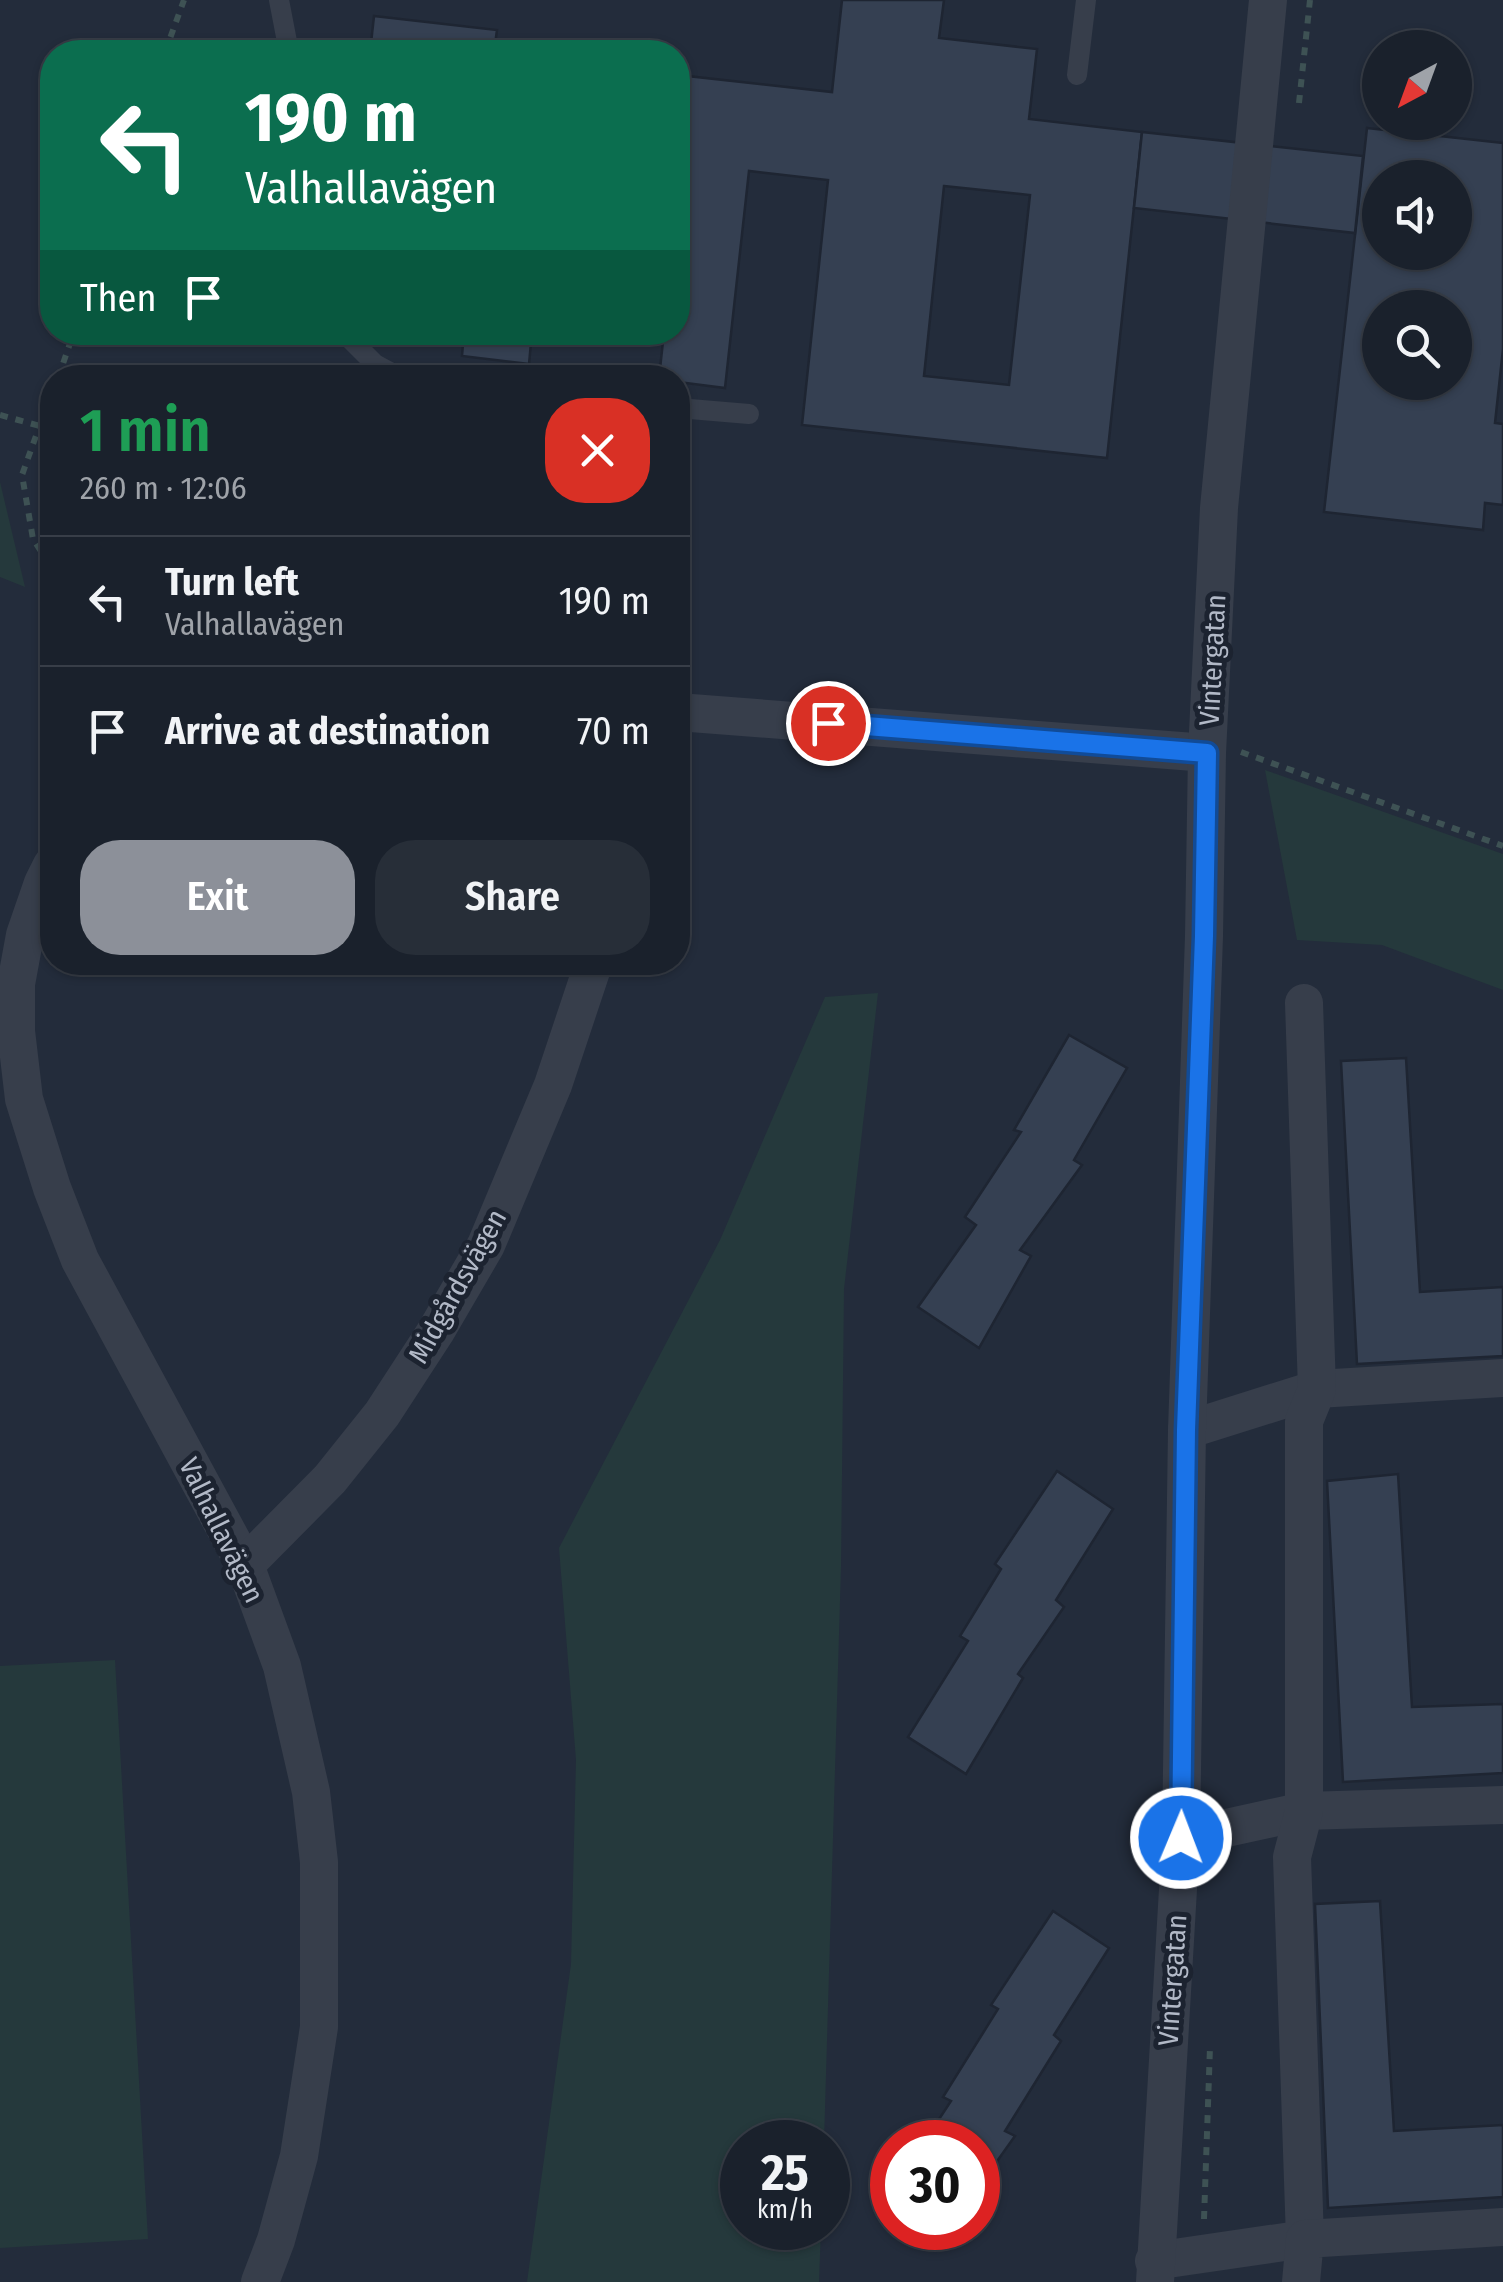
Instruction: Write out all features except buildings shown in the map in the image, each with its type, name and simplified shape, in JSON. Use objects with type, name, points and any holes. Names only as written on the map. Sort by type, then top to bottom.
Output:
[{"type":"street","name":"Vintergatan","points":[[1154,2271],[1181,1838],[1186,1430],[1204,936],[1222,752],[1221,489],[1268,0]]},
{"type":"street","points":[[690,713],[1222,752]]},
{"type":"street","name":"Valhallavägen","points":[[40,888],[25,935],[16,984],[16,1031],[24,1099],[80,1260],[246,1566],[282,1666],[311,1792],[319,1862],[318,2027],[298,2156],[276,2240],[260,2282]]},
{"type":"street","name":"Midgårdsvägen","points":[[246,1566],[330,1479],[382,1414],[436,1331],[486,1245],[554,1085],[590,975]]},
{"type":"street","points":[[1301,2282],[1306,2239],[1292,1857],[1304,1811],[1304,1420],[1316,1389],[1304,1003]]},
{"type":"street","points":[[1186,1430],[1316,1389],[1503,1378]]},
{"type":"street","points":[[1181,1838],[1304,1811],[1503,1805]]},
{"type":"street","points":[[1154,2271],[1306,2239],[1503,2227]]},
{"type":"lane","points":[[279,0],[287,40]]},
{"type":"lane","points":[[1077,75],[1086,0]]},
{"type":"lane","points":[[356,345],[377,365]]},
{"type":"lane","points":[[690,409],[748,414]]},
{"type":"path","points":[[169,40],[184,0]]},
{"type":"path","points":[[0,415],[40,426],[22,475],[34,538],[40,548]]},
{"type":"path","points":[[1222,752],[1503,846]]},
{"type":"green space","points":[[0,482],[25,587],[0,577]]},
{"type":"green space","points":[[1265,770],[1503,854],[1503,990],[1382,945],[1297,940]]},
{"type":"green space","points":[[878,993],[844,1289],[841,1567],[825,2120],[720,2120],[720,2250],[820,2250],[819,2282],[527,2282],[571,1964],[576,1760],[559,1548],[720,1240],[825,997]]},
{"type":"green space","points":[[115,1660],[148,2239],[0,2248],[0,1666]]},
{"type":"route","points":[[828,723],[1207,753],[1186,1430],[1181,1838]]}]
